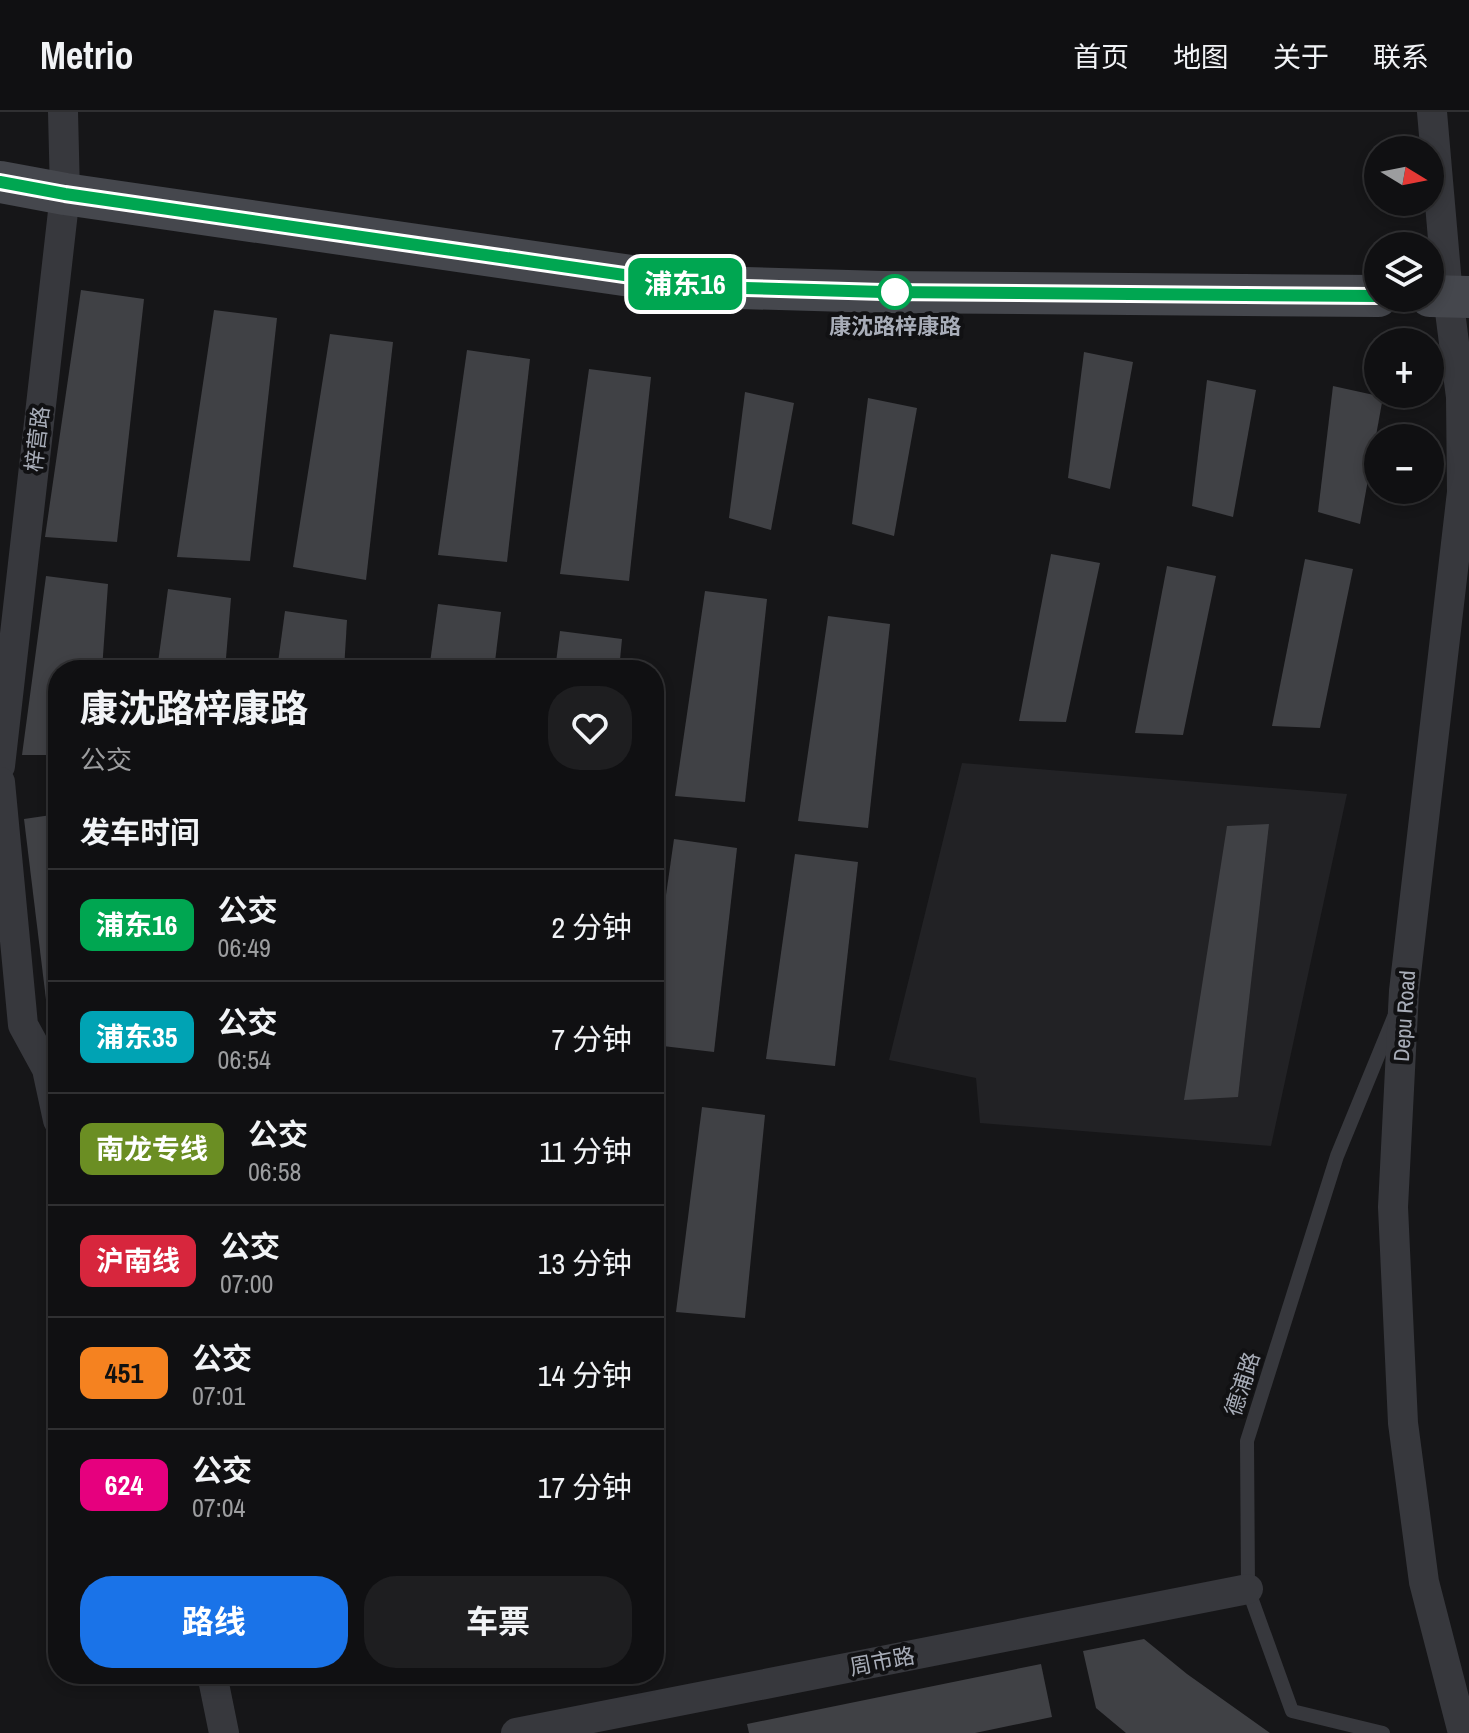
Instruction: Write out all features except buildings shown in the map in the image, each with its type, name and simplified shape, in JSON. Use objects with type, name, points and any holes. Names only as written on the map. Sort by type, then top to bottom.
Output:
[{"type":"street","name":"梓营路","points":[[0,766],[65,194],[63,112]]},
{"type":"street","name":"Depu Road","points":[[1432,112],[1461,397],[1462,492],[1404,991],[1393,1207],[1403,1423],[1424,1582],[1463,1733]]},
{"type":"street","points":[[0,182],[707,287],[883,292],[1364,296]]},
{"type":"street","points":[[0,782],[23,1025],[48,1074]]},
{"type":"street","name":"周市路","points":[[516,1733],[1248,1589]]},
{"type":"street","points":[[214,1684],[224,1733]]},
{"type":"lane","name":"德浦路","points":[[1383,1733],[1292,1711],[1248,1589],[1247,1441],[1337,1156],[1404,991]]},
{"type":"shaded area","points":[[962,763],[1347,794],[1271,1146],[980,1123],[976,1078],[889,1060]]},
{"type":"bus line","name":"浦东16","points":[[0,182],[707,287],[883,292],[1364,296]]},
{"type":"place","name":"康沈路梓康路","points":[[895,292]]}]
